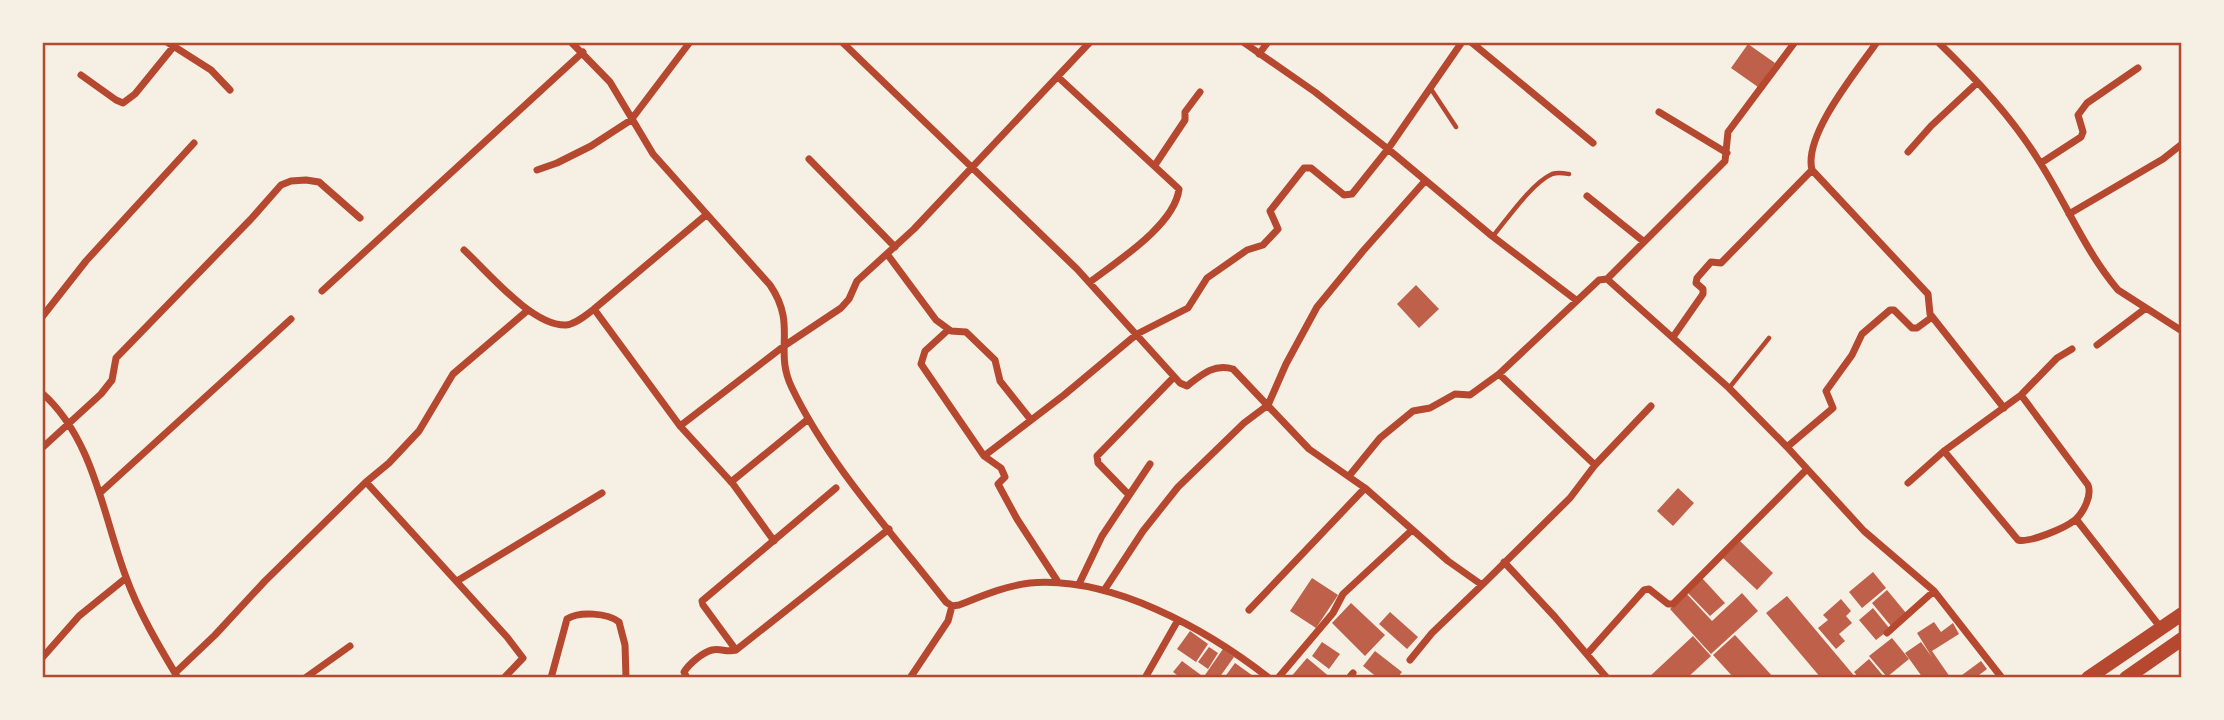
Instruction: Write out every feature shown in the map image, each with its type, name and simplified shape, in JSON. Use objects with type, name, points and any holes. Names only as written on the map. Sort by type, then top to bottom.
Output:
[{"type":"main road","points":[[2088,678],[2182,614]]},
{"type":"main road","points":[[2126,678],[2182,639]]},
{"type":"street","points":[[571,42],[610,82],[653,154],[771,285],[781,300],[786,322],[784,369],[807,420],[849,479],[946,602],[952,606]]},
{"type":"street","points":[[537,170],[591,146],[631,120],[690,42]]},
{"type":"street","points":[[842,42],[1090,282],[1183,386],[1206,372],[1226,366],[1233,369],[1309,449],[1365,488],[1448,561],[1482,585]]},
{"type":"street","points":[[680,426],[784,346],[841,308],[849,299],[857,281],[895,247],[1090,42]]},
{"type":"street","points":[[1243,42],[1315,92],[1492,236],[1576,300]]},
{"type":"street","points":[[1259,54],[1268,42]]},
{"type":"street","points":[[984,456],[1136,334],[1188,308],[1207,278],[1247,250],[1263,245],[1278,229],[1270,211],[1304,168],[1311,168],[1348,196],[1358,188],[1462,42]]},
{"type":"street","points":[[1471,42],[1593,143]]},
{"type":"street","points":[[1349,477],[1370,449],[1413,411],[1430,408],[1455,394],[1471,395],[1499,374],[1599,280],[1607,278],[1725,161],[1728,132],[1795,42]]},
{"type":"street","points":[[1877,42],[1818,133],[1810,159],[1812,170],[1928,293],[1927,308],[1932,317],[2004,408]]},
{"type":"street","points":[[1938,42],[2024,139],[2041,163],[2068,214],[2110,281],[2118,290],[2182,331]]},
{"type":"street","points":[[81,75],[123,103],[135,94],[171,44],[211,70],[230,90]]},
{"type":"street","points":[[322,291],[583,52]]},
{"type":"street","points":[[2041,163],[2081,137],[2078,115],[2081,108],[2138,68]]},
{"type":"street","points":[[1058,77],[1179,189],[1163,220],[1131,252],[1090,282]]},
{"type":"street","points":[[1908,152],[1931,125],[1976,83]]},
{"type":"street","points":[[1154,165],[1180,129],[1186,119],[1185,112],[1200,92]]},
{"type":"street","points":[[1659,112],[1727,153]]},
{"type":"street","points":[[42,317],[86,261],[194,143]]},
{"type":"street","points":[[2068,214],[2163,159],[2182,144]]},
{"type":"street","points":[[809,159],[895,247]]},
{"type":"street","points":[[1673,337],[1703,295],[1696,283],[1697,278],[1711,262],[1721,263],[1812,170]]},
{"type":"street","points":[[42,448],[109,383],[116,358],[281,185],[306,180],[319,183],[360,218]]},
{"type":"street","points":[[1105,589],[1143,531],[1178,487],[1244,423],[1268,405],[1286,364],[1317,307],[1425,181]]},
{"type":"street","points":[[1587,196],[1643,241]]},
{"type":"street","points":[[464,250],[528,310],[547,320],[565,325],[575,323],[594,309],[706,215]]},
{"type":"street","points":[[887,254],[927,310],[948,330],[966,332],[995,360],[1000,382],[1031,420]]},
{"type":"street","points":[[1607,278],[1729,388],[1864,531],[1934,592],[2002,678]]},
{"type":"street","points":[[2097,345],[2146,308]]},
{"type":"street","points":[[594,309],[680,426],[731,482],[774,541]]},
{"type":"street","points":[[42,393],[60,410],[69,424],[101,492],[126,578],[176,676],[265,580],[389,463],[419,431],[453,374],[528,310]]},
{"type":"street","points":[[1787,447],[1833,408],[1826,391],[1852,355],[1863,332],[1890,310],[1894,310],[1912,328],[1932,317]]},
{"type":"street","points":[[101,492],[292,319]]},
{"type":"street","points":[[948,330],[925,351],[921,364],[984,456],[1001,468],[1005,477],[998,484],[1058,582]]},
{"type":"street","points":[[1908,484],[1944,451],[2021,395],[2057,359],[2072,349]]},
{"type":"street","points":[[1499,374],[1595,465]]},
{"type":"street","points":[[1128,494],[1098,463],[1097,458],[1174,377]]},
{"type":"street","points":[[1944,451],[2018,540],[2031,540],[2077,519],[2091,493],[2088,485],[2021,395]]},
{"type":"street","points":[[1409,660],[1432,633],[1570,498],[1595,465],[1651,406]]},
{"type":"street","points":[[731,482],[807,420]]},
{"type":"street","points":[[1079,584],[1102,537],[1150,464]]},
{"type":"street","points":[[1587,654],[1644,590],[1648,589],[1668,604],[1672,604],[1807,468]]},
{"type":"street","points":[[366,482],[523,658],[504,678]]},
{"type":"street","points":[[736,650],[702,605],[702,601],[836,488]]},
{"type":"street","points":[[1249,610],[1365,488]]},
{"type":"street","points":[[457,581],[602,493]]},
{"type":"street","points":[[2077,519],[2161,628]]},
{"type":"street","points":[[687,678],[684,672],[687,667],[708,651],[736,650],[889,529]]},
{"type":"street","points":[[1278,678],[1334,613],[1343,594],[1412,530]]},
{"type":"street","points":[[1504,562],[1607,678]]},
{"type":"street","points":[[42,658],[79,617],[126,578]]},
{"type":"street","points":[[952,606],[999,589],[1029,583],[1058,582],[1105,589],[1178,620],[1269,678]]},
{"type":"street","points":[[1886,633],[1934,592]]},
{"type":"street","points":[[910,678],[947,621],[952,606]]},
{"type":"street","points":[[551,678],[567,619],[577,615],[610,615],[620,622],[625,645],[626,678]]},
{"type":"street","points":[[1145,678],[1178,620]]},
{"type":"street","points":[[305,678],[350,646]]},
{"type":"lane","points":[[1431,89],[1456,127]]},
{"type":"lane","points":[[1492,236],[1538,185],[1552,174],[1569,174]]},
{"type":"lane","points":[[1729,388],[1769,338]]},
{"type":"building","points":[[1748,44],[1775,63],[1758,87],[1731,68]]},
{"type":"building","points":[[1416,285],[1439,309],[1419,328],[1397,304]]},
{"type":"building","points":[[1678,488],[1694,503],[1673,526],[1657,511]]},
{"type":"building","points":[[1740,541],[1773,573],[1757,590],[1723,558]]},
{"type":"building","points":[[1873,572],[1886,588],[1862,608],[1849,592]]},
{"type":"building","points":[[1312,578],[1338,595],[1316,628],[1290,611]]},
{"type":"building","points":[[1702,578],[1725,603],[1710,616],[1687,592]]},
{"type":"building","points":[[1887,590],[1906,613],[1891,626],[1872,603]]},
{"type":"building","points":[[1686,593],[1712,621],[1742,593],[1758,611],[1711,654],[1670,609]]},
{"type":"building","points":[[1787,596],[1856,678],[1821,678],[1766,613]]},
{"type":"building","points":[[1841,599],[1851,611],[1846,616],[1852,623],[1839,634],[1845,641],[1836,649],[1818,628],[1828,620],[1823,615]]},
{"type":"building","points":[[1351,603],[1385,635],[1365,656],[1332,623]]},
{"type":"building","points":[[1873,608],[1890,629],[1876,640],[1859,620]]},
{"type":"building","points":[[1390,612],[1418,637],[1407,649],[1379,624]]},
{"type":"building","points":[[1934,622],[1941,632],[1953,623],[1959,634],[1932,651],[1950,677],[1948,678],[1938,678],[1936,675],[1933,678],[1923,678],[1905,653],[1921,642],[1932,657],[1917,633]]},
{"type":"building","points":[[1190,631],[1208,644],[1196,662],[1177,649]]},
{"type":"building","points":[[1735,635],[1774,678],[1734,678],[1713,655]]},
{"type":"building","points":[[1693,636],[1711,656],[1687,678],[1648,678]]},
{"type":"building","points":[[1892,638],[1909,659],[1887,677],[1869,656]]},
{"type":"building","points":[[1322,642],[1340,654],[1329,669],[1312,656]]},
{"type":"building","points":[[1209,647],[1218,653],[1208,669],[1198,662]]},
{"type":"building","points":[[1223,649],[1234,657],[1219,678],[1209,678],[1205,675]]},
{"type":"building","points":[[1375,651],[1402,672],[1397,678],[1378,678],[1363,666]]},
{"type":"building","points":[[1307,658],[1331,678],[1290,678]]},
{"type":"building","points":[[1869,659],[1885,678],[1859,678],[1854,672]]},
{"type":"building","points":[[1182,661],[1205,678],[1181,678],[1173,672]]},
{"type":"building","points":[[1981,661],[1987,669],[1975,678],[1958,678]]},
{"type":"building","points":[[1235,663],[1256,678],[1224,678]]}]
